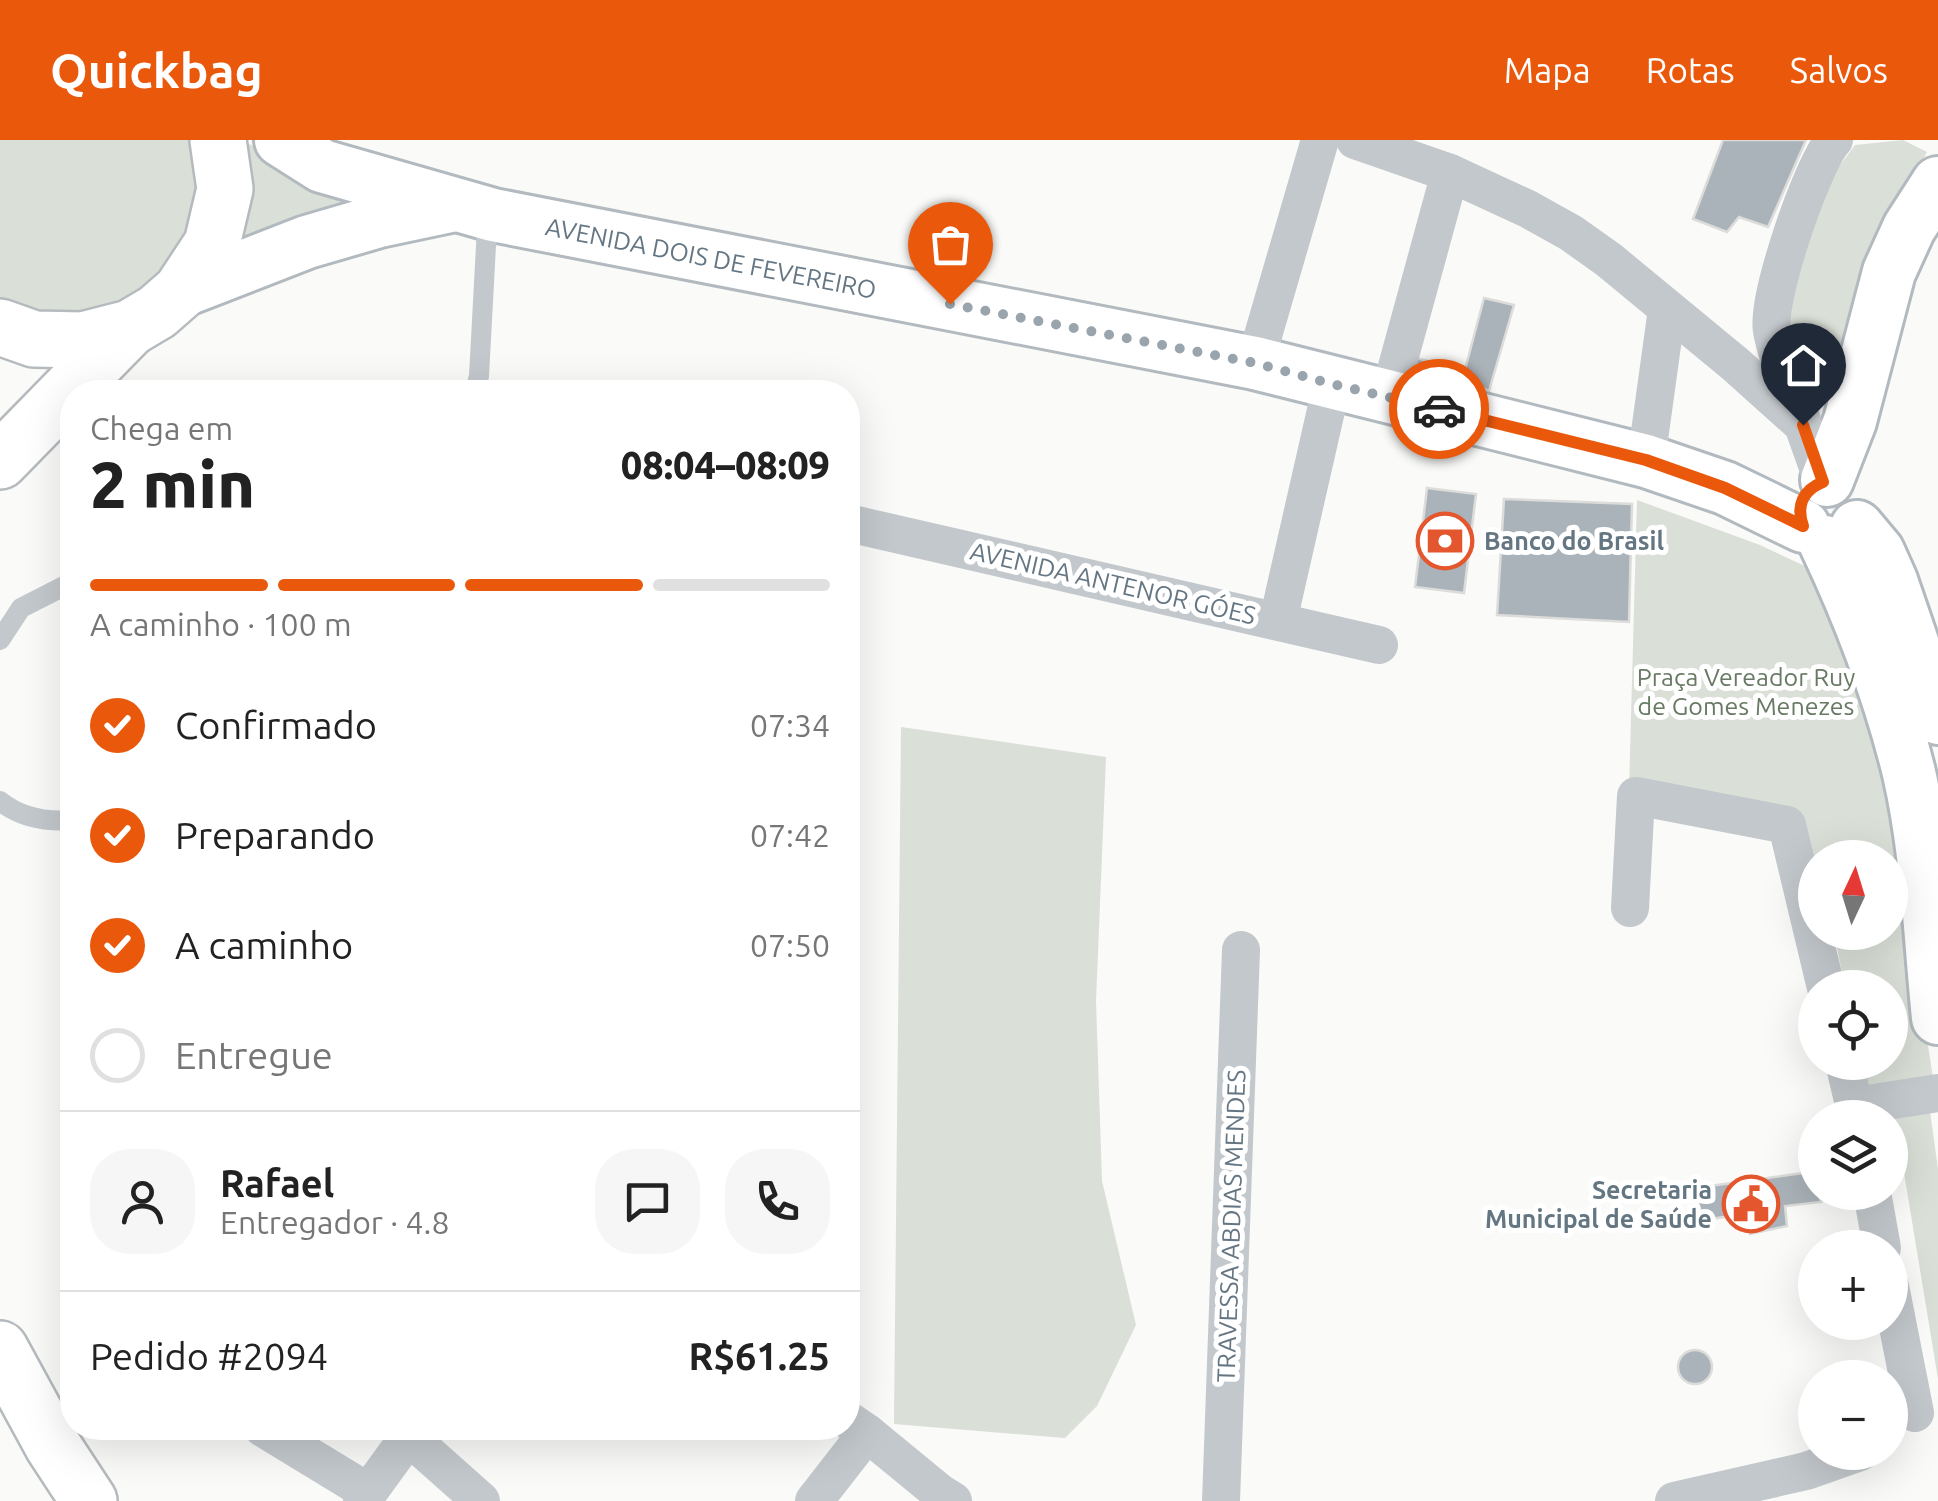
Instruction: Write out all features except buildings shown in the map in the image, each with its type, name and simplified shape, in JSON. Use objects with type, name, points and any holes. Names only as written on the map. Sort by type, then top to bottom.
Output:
[{"type":"main road","points":[[80,380],[130,328],[181,292],[212,244],[225,189],[218,140]]},
{"type":"main road","points":[[0,327],[34,339],[83,340],[130,328]]},
{"type":"main road","points":[[0,462],[60,400]]},
{"type":"main road","points":[[0,1349],[53,1446],[89,1501]]},
{"type":"street","name":"AVENIDA DOIS DE FEVEREIRO","points":[[280,140],[322,166],[475,210],[1255,363],[1646,460],[1725,488],[1828,507]]},
{"type":"street","points":[[1255,363],[1320,140]]},
{"type":"street","points":[[1355,140],[1450,173],[1571,233],[1735,364],[1826,423],[1857,438],[1860,462],[1828,507]]},
{"type":"street","points":[[1826,423],[1771,328],[1781,270],[1810,186],[1834,140]]},
{"type":"street","points":[[1390,396],[1450,173]]},
{"type":"street","points":[[1826,423],[1908,228],[1938,183]]},
{"type":"street","name":"AVENIDA DOIS DE FEVEREIRO","points":[[181,292],[308,242],[379,222],[475,210]]},
{"type":"street","points":[[1646,460],[1667,309]]},
{"type":"street","points":[[1278,621],[1332,384]]},
{"type":"street","points":[[1828,507],[1878,552],[1938,718]]},
{"type":"street","points":[[1828,507],[1910,777],[1938,1018]]},
{"type":"street","name":"AVENIDA ANTENOR GÓES","points":[[860,526],[1379,645]]},
{"type":"street","points":[[1630,908],[1636,796],[1787,825],[1822,970]]},
{"type":"street","name":"TRAVESSA ABDIAS MENDES","points":[[1221,1501],[1241,950]]},
{"type":"street","points":[[1908,1100],[1938,1093]]},
{"type":"street","points":[[1900,1340],[1914,1418]]},
{"type":"street","points":[[860,1428],[953,1501]]},
{"type":"street","points":[[281,1440],[365,1497],[406,1440]]},
{"type":"street","points":[[420,1440],[481,1501]]},
{"type":"street","points":[[814,1501],[850,1440]]},
{"type":"street","points":[[1674,1501],[1809,1470]]},
{"type":"lane","points":[[475,210],[488,228],[478,380]]},
{"type":"lane","points":[[0,640],[22,608],[60,588]]},
{"type":"lane","points":[[0,801],[10,810],[39,820],[60,820]]},
{"type":"green space","points":[[0,140],[195,140],[203,184],[195,228],[141,298],[53,321],[0,305]]},
{"type":"green space","points":[[1903,140],[1927,152],[1873,251],[1836,368],[1806,382],[1799,370],[1785,308],[1832,176],[1855,145]]},
{"type":"green space","points":[[245,142],[371,205],[243,240]]},
{"type":"green space","name":"Praça Vereador Ruy de Gomes Menezes","points":[[1637,500],[1760,545],[1811,569],[1879,727],[1896,840],[1804,840],[1791,819],[1629,790]]},
{"type":"green space","points":[[901,727],[1106,757],[1096,1001],[1102,1181],[1136,1325],[1097,1406],[1065,1438],[894,1424]]},
{"type":"green space","name":"Praça Vereador Ruy de Gomes Menezes","points":[[1908,916],[1933,1078],[1865,1091],[1863,1080],[1908,1080],[1908,970],[1842,970],[1837,950],[1908,950]]},
{"type":"green space","points":[[1930,1111],[1938,1169],[1938,1379],[1908,1197],[1908,1115]]},
{"type":"way so far","points":[[950,304],[1255,363],[1439,409]]},
{"type":"place","name":"Banco do Brasil","points":[[1445,541]]},
{"type":"place","name":"Secretaria Municipal de Saúde","points":[[1751,1204]]},
{"type":"route","points":[[1439,409],[1646,460],[1725,488],[1803,526],[1802,498],[1823,482],[1803,425]]}]
